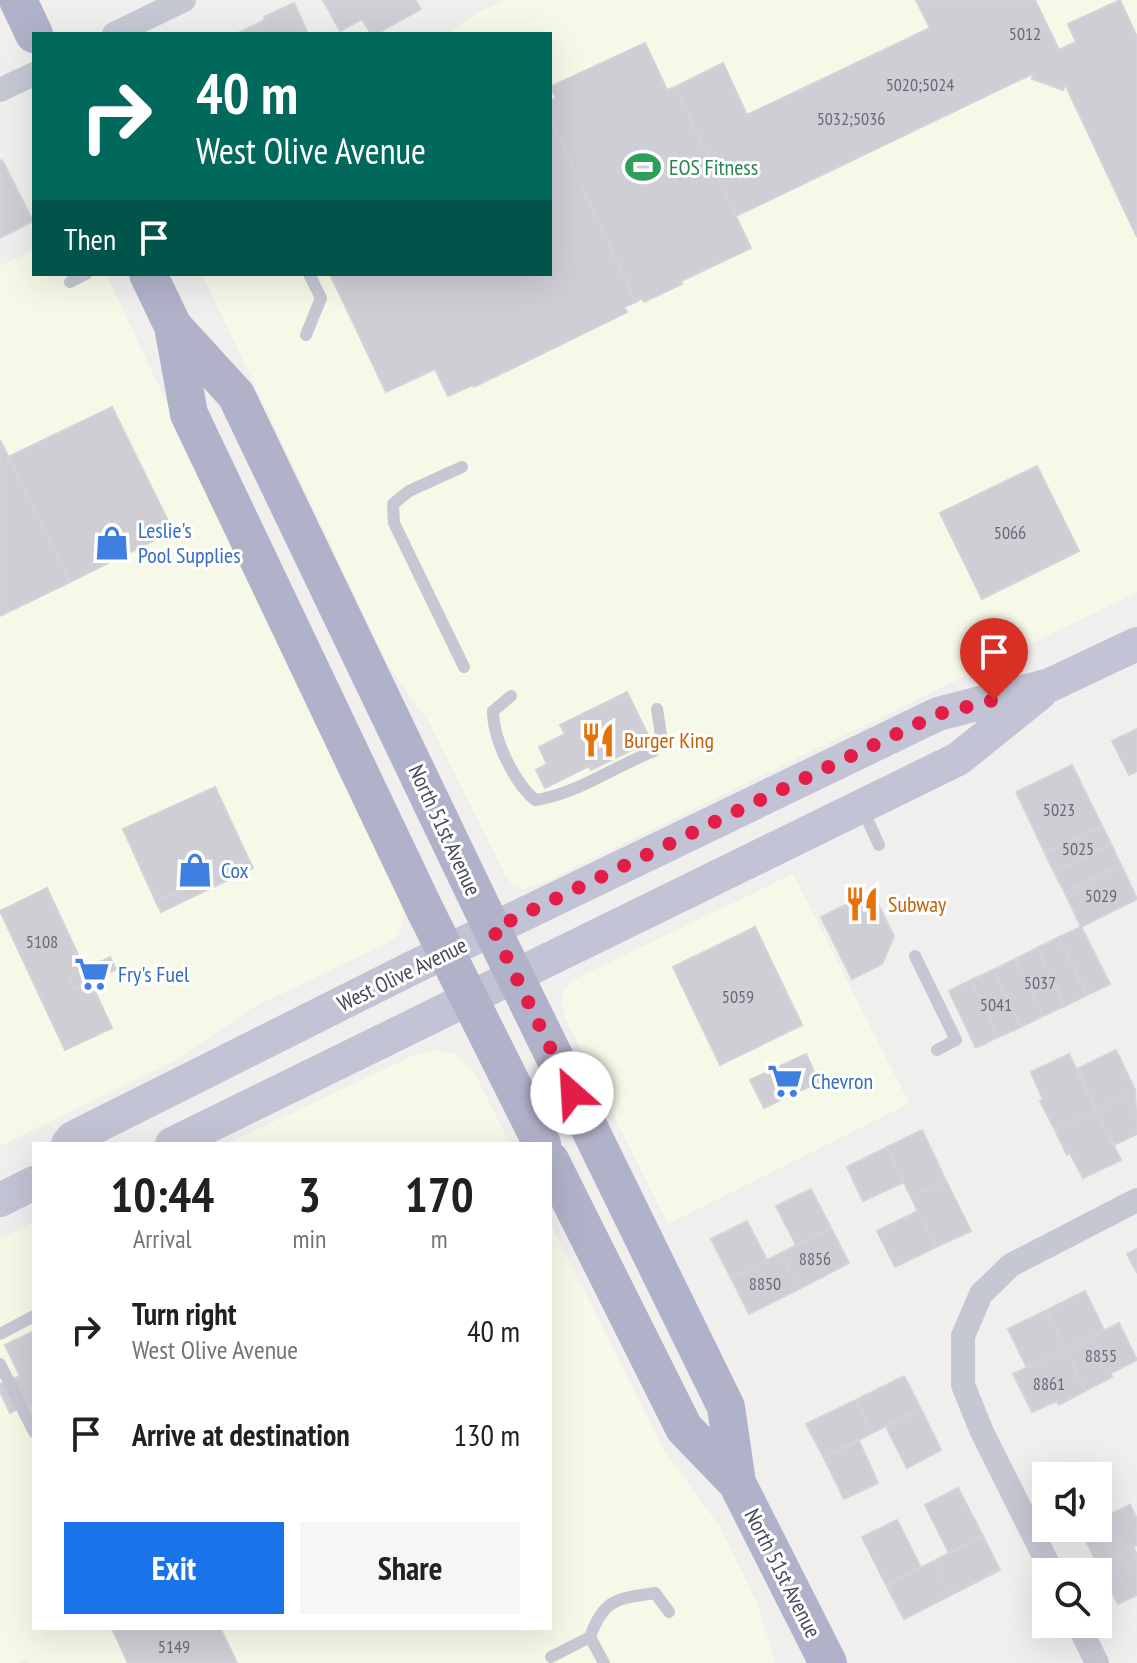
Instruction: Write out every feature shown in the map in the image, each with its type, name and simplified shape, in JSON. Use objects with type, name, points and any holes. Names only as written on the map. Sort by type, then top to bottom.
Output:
[{"type":"main road","points":[[18,0],[33,32]]},
{"type":"main road","name":"North 51st Avenue","points":[[149,276],[173,326],[189,414],[469,1000],[541,1142]]},
{"type":"main road","name":"North 51st Avenue","points":[[173,326],[236,395],[726,1407],[737,1483]]},
{"type":"main road","name":"West Olive Avenue","points":[[70,1142],[225,1060],[938,714],[1050,685],[1137,644]]},
{"type":"main road","name":"West Olive Avenue","points":[[176,1142],[958,759],[1050,685]]},
{"type":"main road","name":"North 51st Avenue","points":[[552,1164],[684,1428],[737,1483],[828,1663]]},
{"type":"main road","points":[[0,1200],[32,1184]]},
{"type":"street","points":[[118,32],[184,0]]},
{"type":"street","points":[[0,90],[32,75]]},
{"type":"street","points":[[1045,1558],[982,1432],[963,1385],[963,1336],[981,1294],[1011,1265],[1137,1200]]},
{"type":"street","points":[[1085,1638],[1097,1663]]},
{"type":"lane","points":[[70,282],[82,276]]},
{"type":"lane","points":[[306,335],[321,298],[310,276]]},
{"type":"lane","points":[[462,467],[409,491],[393,504],[394,523],[464,667]]},
{"type":"lane","points":[[511,696],[493,711],[493,727],[521,787],[535,800],[556,798],[620,764],[654,751],[661,735],[657,709]]},
{"type":"lane","points":[[862,807],[879,845]]},
{"type":"lane","points":[[915,956],[956,1040],[937,1050]]},
{"type":"lane","points":[[0,1334],[32,1317]]},
{"type":"lane","points":[[0,1364],[32,1428]]},
{"type":"lane","points":[[551,1657],[590,1637],[598,1613],[622,1598],[655,1593],[669,1612]]},
{"type":"lane","points":[[590,1637],[604,1663]]},
{"type":"shaded area","points":[[505,0],[1137,0],[1137,592],[542,883],[523,889],[514,887],[430,724],[387,663],[203,276],[552,276],[552,32],[450,32],[476,14]]},
{"type":"shaded area","points":[[32,251],[32,276],[107,276],[406,910],[399,934],[391,941],[252,1008],[176,1060],[0,1146],[0,266]]},
{"type":"shaded area","points":[[793,874],[909,1103],[668,1224],[565,1018],[563,993],[571,981]]},
{"type":"shaded area","points":[[436,1050],[455,1054],[475,1074],[509,1142],[231,1142],[412,1056]]},
{"type":"shaded area","points":[[32,1223],[32,1630],[552,1630],[552,1227],[664,1450],[720,1527],[756,1601],[776,1663],[30,1663],[27,1659],[19,1663],[0,1663],[0,1239]]},
{"type":"building","points":[[323,0],[415,0],[421,9],[380,32],[370,32],[362,19],[340,31]]},
{"type":"building","points":[[916,0],[1035,0],[1059,50],[1076,42],[1068,24],[1120,0],[1137,37],[1137,237],[1065,84],[1063,90],[1032,79],[1034,73],[736,216],[675,87],[723,63],[747,115],[930,28]]},
{"type":"building","points":[[294,3],[307,32],[240,32],[265,20],[264,17]]},
{"type":"building","name":"EOS Fitness","points":[[645,43],[667,90],[675,87],[751,248],[644,302],[642,298],[636,302],[552,123],[552,100],[556,98],[552,86]]},
{"type":"building","points":[[552,123],[636,302],[624,307],[627,312],[474,387],[448,396],[435,369],[386,392],[331,276],[552,276]]},
{"type":"building","points":[[0,161],[32,222],[0,238]]},
{"type":"building","points":[[112,407],[173,531],[70,582],[8,457]]},
{"type":"building","points":[[0,440],[70,582],[0,616]]},
{"type":"building","points":[[1037,466],[1079,551],[982,599],[940,513]]},
{"type":"building","name":"Burger King","points":[[627,692],[649,737],[636,743],[638,747],[545,788],[536,770],[547,764],[539,747],[565,734],[560,725]]},
{"type":"building","points":[[1137,729],[1137,771],[1129,775],[1112,741]]},
{"type":"building","points":[[1072,765],[1102,826],[1045,853],[1016,792]]},
{"type":"building","points":[[215,787],[248,858],[156,902],[123,829]]},
{"type":"building","points":[[1102,826],[1111,844],[1054,872],[1045,853]]},
{"type":"building","points":[[1111,844],[1121,865],[1065,893],[1054,872]]},
{"type":"building","points":[[248,858],[253,868],[161,912],[156,902]]},
{"type":"building","points":[[1121,865],[1137,899],[1081,927],[1065,893]]},
{"type":"building","name":"Fry's Fuel","points":[[47,888],[112,1028],[65,1050],[0,911]]},
{"type":"building","points":[[872,892],[894,936],[882,964],[852,979],[821,917]]},
{"type":"building","name":"Chevron","points":[[755,927],[802,1025],[720,1065],[673,967]]},
{"type":"building","points":[[1081,927],[1110,984],[1087,995],[1059,937]]},
{"type":"building","points":[[1059,937],[1087,995],[1065,1006],[1037,948]]},
{"type":"building","points":[[1037,948],[1065,1006],[1043,1016],[1015,959]]},
{"type":"building","name":"Fry's Fuel","points":[[110,957],[116,969],[74,990],[68,978]]},
{"type":"building","points":[[1015,959],[1043,1016],[1021,1027],[993,970]]},
{"type":"building","points":[[993,970],[1021,1027],[998,1037],[971,980]]},
{"type":"building","points":[[971,980],[998,1037],[976,1048],[949,991]]},
{"type":"building","points":[[1116,1050],[1135,1090],[1096,1110],[1077,1069]]},
{"type":"building","name":"Chevron","points":[[806,1054],[819,1082],[764,1108],[750,1080]]},
{"type":"building","points":[[1069,1054],[1096,1110],[1055,1130],[1040,1101],[1043,1100],[1031,1072]]},
{"type":"building","points":[[1135,1090],[1137,1134],[1114,1145],[1096,1110]]},
{"type":"building","points":[[1096,1110],[1121,1160],[1083,1178],[1055,1130]]},
{"type":"building","points":[[922,1130],[946,1181],[911,1197],[887,1147]]},
{"type":"building","points":[[887,1147],[904,1182],[863,1201],[847,1167]]},
{"type":"building","points":[[946,1181],[971,1231],[936,1247],[911,1197]]},
{"type":"building","points":[[811,1189],[831,1228],[796,1245],[776,1206]]},
{"type":"building","points":[[918,1211],[936,1247],[895,1267],[877,1231]]},
{"type":"building","points":[[747,1221],[767,1260],[731,1278],[711,1239]]},
{"type":"building","points":[[831,1228],[849,1263],[799,1289],[781,1253]]},
{"type":"building","points":[[1137,1249],[1137,1273],[1127,1254]]},
{"type":"building","points":[[781,1253],[799,1289],[749,1314],[731,1278]]},
{"type":"building","points":[[1085,1291],[1104,1330],[1066,1349],[1047,1310]]},
{"type":"building","points":[[1047,1310],[1066,1349],[1027,1368],[1008,1329]]},
{"type":"building","points":[[1119,1323],[1137,1360],[1085,1391],[1066,1349]]},
{"type":"building","points":[[32,1332],[32,1413],[28,1404],[10,1413],[0,1392],[0,1384],[20,1376],[5,1345]]},
{"type":"building","points":[[1066,1349],[1085,1391],[1059,1405],[1057,1401],[1032,1412],[1013,1374]]},
{"type":"building","points":[[904,1376],[921,1409],[872,1433],[856,1400]]},
{"type":"building","points":[[856,1400],[872,1433],[824,1458],[806,1424]]},
{"type":"building","points":[[921,1409],[941,1450],[907,1468],[886,1427]]},
{"type":"building","points":[[859,1441],[878,1483],[844,1499],[824,1458]]},
{"type":"building","points":[[958,1488],[983,1536],[949,1553],[925,1505]]},
{"type":"building","points":[[1130,1505],[1137,1519],[1137,1545],[1112,1558],[1094,1558],[1086,1542],[1112,1542],[1112,1513]]},
{"type":"building","points":[[897,1520],[921,1568],[886,1585],[862,1537]]},
{"type":"building","points":[[983,1536],[1000,1570],[951,1595],[934,1561]]},
{"type":"building","points":[[1133,1547],[1137,1555],[1137,1595],[1118,1604],[1112,1592],[1112,1558]]},
{"type":"building","points":[[934,1561],[951,1595],[904,1619],[886,1585]]},
{"type":"building","points":[[113,1630],[221,1630],[237,1663],[128,1663]]},
{"type":"place","name":"EOS Fitness","points":[[643,167]]},
{"type":"place","name":"Leslie's Pool Supplies","points":[[112,543]]},
{"type":"place","name":"Burger King","points":[[598,740]]},
{"type":"place","name":"Cox","points":[[195,870]]},
{"type":"place","name":"Subway","points":[[862,904]]},
{"type":"place","name":"Fry's Fuel","points":[[92,974]]},
{"type":"place","name":"Chevron","points":[[785,1081]]},
{"type":"route","points":[[572,1093],[493,929],[938,714],[994,700]]}]
